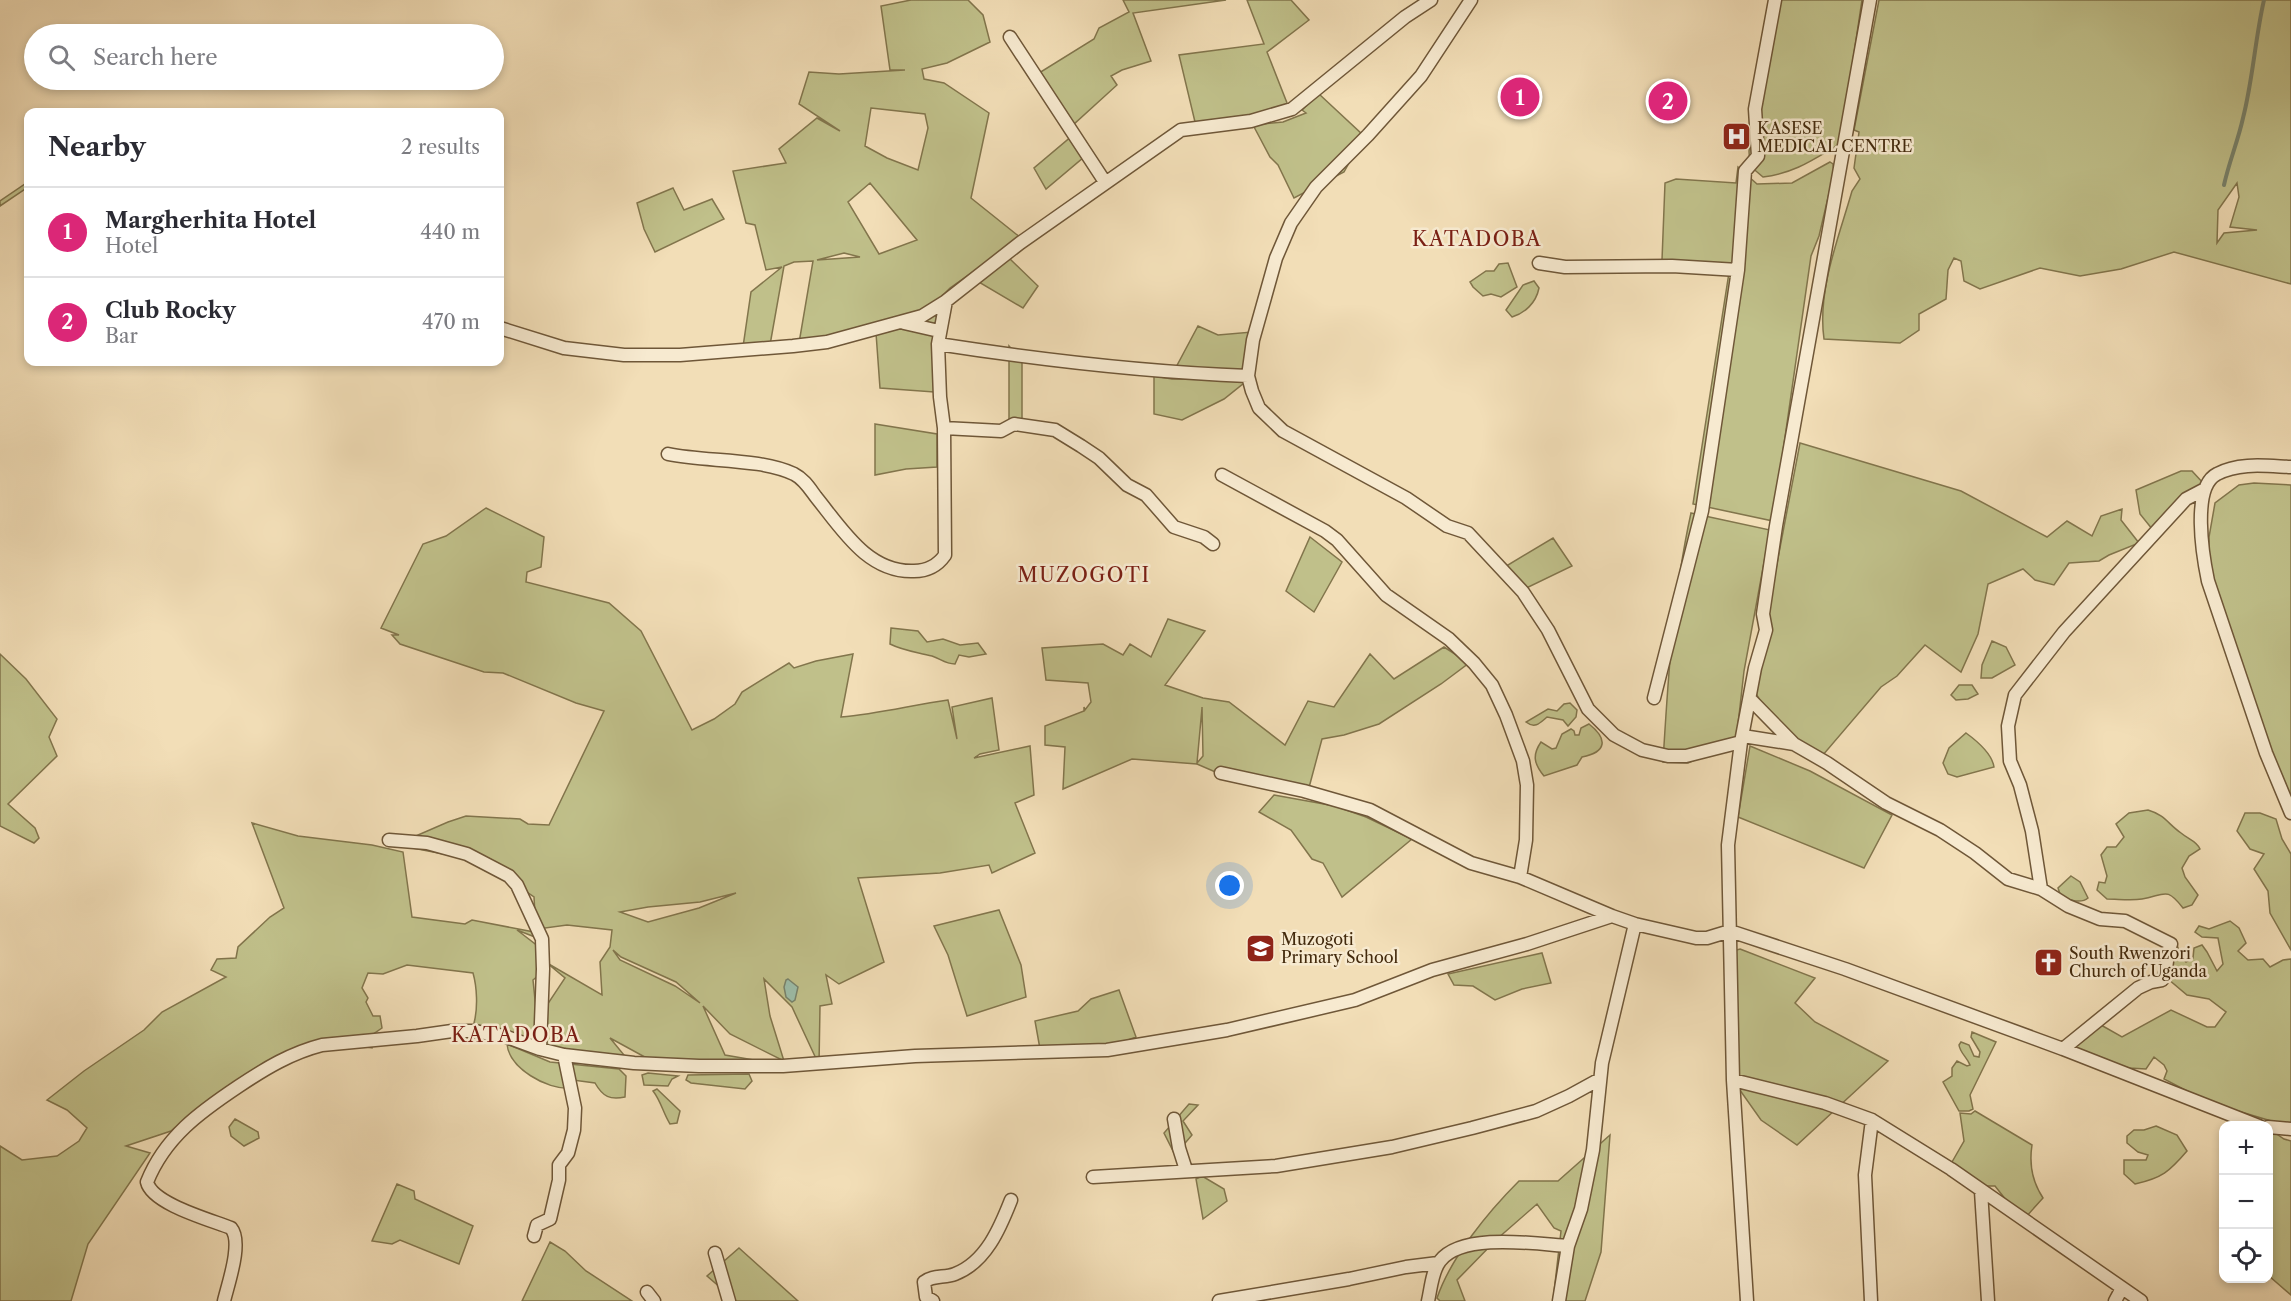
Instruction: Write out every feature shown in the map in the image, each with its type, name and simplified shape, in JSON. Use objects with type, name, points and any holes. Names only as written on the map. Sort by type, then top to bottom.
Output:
[{"type":"street","points":[[504,329],[564,348],[650,357],[807,345],[928,314],[1020,243],[1183,129],[1251,121],[1292,109],[1405,17],[1431,0]]},
{"type":"street","points":[[1471,0],[1421,76],[1368,135],[1316,187],[1299,209],[1282,241],[1253,340],[1248,376],[1259,408],[1283,431],[1406,498],[1447,526],[1468,533],[1523,592],[1548,630],[1588,709],[1614,735],[1642,750],[1668,756],[1686,756],[1742,739],[1794,744]]},
{"type":"street","points":[[1654,698],[1697,535],[1738,270],[1745,171],[1758,156],[1755,109],[1775,0]]},
{"type":"street","points":[[1747,1301],[1733,1080],[1728,845],[1742,739],[1755,668],[1766,630],[1762,614],[1776,526],[1870,0]]},
{"type":"street","points":[[1010,37],[1105,182]]},
{"type":"street","points":[[1539,262],[1565,267],[1642,265],[1738,270]]},
{"type":"street","points":[[668,454],[768,466],[795,475],[807,485],[843,530],[869,556],[886,567],[898,570],[921,571],[931,568],[945,555],[944,428],[940,397],[939,337],[946,301]]},
{"type":"street","points":[[903,322],[939,337],[1050,360],[1179,373],[1248,376]]},
{"type":"street","points":[[944,428],[1001,431],[1014,424],[1055,430],[1099,458],[1127,484],[1146,495],[1174,527],[1204,537],[1213,544]]},
{"type":"street","points":[[2291,467],[2249,465],[2230,469],[2211,478],[2205,489],[2202,531],[2208,581],[2266,753],[2291,813]]},
{"type":"street","points":[[1222,475],[1325,531],[1337,540],[1386,595],[1449,639],[1474,663],[1492,685],[1506,714],[1523,761],[1527,785],[1526,840],[1520,877]]},
{"type":"street","points":[[2041,889],[2030,822],[2020,785],[2010,761],[2008,726],[2015,695],[2064,632],[2186,499],[2205,489]]},
{"type":"street","points":[[1750,699],[1794,744],[1827,763],[1886,803],[1940,830],[1975,853],[2008,879],[2041,889],[2068,906],[2100,919],[2125,921],[2171,945],[2167,952],[2167,969],[2162,980],[2138,988],[2062,1049]]},
{"type":"street","points":[[1221,773],[1304,791],[1370,810],[1471,863],[1520,877],[1635,924],[1696,938],[1707,938],[1730,931],[1845,969],[2249,1121]]},
{"type":"street","points":[[390,840],[427,843],[467,854],[509,876],[517,885],[542,939],[540,1049]]},
{"type":"street","points":[[224,1301],[236,1244],[233,1230],[173,1205],[153,1192],[147,1184],[151,1172],[172,1139],[201,1111],[278,1061],[297,1052],[322,1045],[462,1031],[500,1035],[564,1055],[645,1064],[699,1066],[783,1066],[915,1056],[1127,1048],[1227,1030],[1355,1000],[1432,970],[1527,945],[1612,916]]},
{"type":"street","points":[[1559,1301],[1568,1246],[1581,1209],[1593,1150],[1600,1079],[1622,973],[1635,924]]},
{"type":"street","points":[[534,1236],[537,1225],[550,1219],[559,1180],[559,1165],[568,1153],[574,1130],[575,1108],[564,1055]]},
{"type":"street","points":[[1093,1177],[1186,1170],[1276,1167],[1392,1147],[1536,1111],[1600,1079]]},
{"type":"street","points":[[1733,1080],[1824,1103],[1872,1120],[1981,1191],[2141,1301]]},
{"type":"street","points":[[1174,1119],[1186,1170]]},
{"type":"street","points":[[1871,1301],[1865,1175],[1872,1120]]},
{"type":"street","points":[[2273,1127],[2291,1129]]},
{"type":"street","points":[[1981,1191],[1988,1301]]},
{"type":"street","points":[[933,1301],[926,1297],[924,1282],[956,1274],[977,1260],[999,1231],[1011,1200]]},
{"type":"street","points":[[1428,1301],[1438,1263],[1449,1252],[1461,1247],[1489,1243],[1525,1242],[1568,1246]]},
{"type":"street","points":[[715,1253],[729,1301]]},
{"type":"street","points":[[1219,1301],[1438,1263]]},
{"type":"street","points":[[2115,1301],[2122,1288]]},
{"type":"green space","points":[[911,0],[968,0],[983,15],[990,42],[947,63],[922,69],[924,79],[944,83],[989,113],[971,198],[1021,238],[950,288],[926,312],[799,343],[813,261],[794,262],[784,266],[770,345],[743,347],[751,292],[782,267],[766,270],[755,225],[746,223],[733,171],[786,163],[779,149],[817,118],[840,131],[799,104],[809,72],[839,74],[905,70],[890,70],[881,6]],"holes":[[[871,108],[925,114],[928,128],[918,170],[887,158],[865,146]],[[870,183],[917,240],[879,254],[848,202]],[[844,253],[860,257],[817,260]]]},
{"type":"green space","points":[[1123,0],[1226,0],[1133,13],[1151,61],[1111,76],[1117,85],[1074,124],[1039,73],[1094,39],[1099,28],[1129,12]]},
{"type":"green space","points":[[1247,0],[1291,0],[1309,20],[1267,52],[1289,108],[1248,119],[1195,122],[1179,55],[1264,44]]},
{"type":"green space","points":[[1779,0],[1862,0],[1844,120],[1838,145],[1793,169],[1763,177],[1750,166],[1749,151]]},
{"type":"green space","points":[[1879,0],[2291,0],[2291,284],[2174,252],[2121,269],[2080,276],[2040,268],[1980,289],[1964,281],[1961,261],[1954,258],[1948,270],[1946,299],[1919,314],[1919,330],[1900,343],[1824,339],[1824,302],[1830,264],[1852,191],[1860,179],[1854,168],[1859,132],[1854,130]],"holes":[[[2237,183],[2239,197],[2230,227],[2257,230],[2224,233],[2217,243],[2218,210]]]},
{"type":"green space","points":[[1319,94],[1364,136],[1344,172],[1294,198],[1278,165],[1270,157],[1253,125],[1283,122],[1306,113],[1302,110]]},
{"type":"green space","points":[[1072,136],[1084,157],[1046,189],[1034,168]]},
{"type":"green space","points":[[1830,162],[1833,164],[1834,172],[1819,236],[1811,256],[1773,521],[1693,504],[1730,266],[1662,260],[1665,183],[1676,179],[1736,183],[1738,167],[1757,184],[1792,183]]},
{"type":"green space","points":[[24,185],[24,190],[0,206],[0,201]]},
{"type":"green space","points":[[673,188],[684,210],[712,199],[724,219],[655,252],[644,229],[637,203]]},
{"type":"green space","points":[[1009,258],[1038,286],[1023,308],[977,281]]},
{"type":"green space","points":[[1508,263],[1517,287],[1501,297],[1491,294],[1483,296],[1470,282],[1486,271],[1494,271],[1499,264]]},
{"type":"green space","points":[[1534,281],[1539,288],[1533,303],[1512,317],[1506,310],[1523,285]]},
{"type":"green space","points":[[940,307],[934,392],[880,388],[876,333]]},
{"type":"green space","points":[[1198,326],[1218,335],[1252,332],[1245,372],[1174,371]]},
{"type":"green space","points":[[1009,346],[1022,361],[1022,428],[1009,432]]},
{"type":"green space","points":[[1154,376],[1172,379],[1245,379],[1244,383],[1224,399],[1182,420],[1154,414]]},
{"type":"green space","points":[[875,424],[937,434],[937,467],[906,469],[875,475]]},
{"type":"green space","points":[[1800,443],[1961,491],[2047,537],[2067,521],[2092,536],[2101,516],[2122,509],[2121,520],[2139,543],[2099,561],[2069,563],[2054,585],[2035,580],[2023,569],[1988,584],[1978,634],[1961,672],[1925,645],[1897,676],[1881,687],[1817,762],[1769,715],[1753,689]]},
{"type":"green space","points":[[2181,471],[2192,471],[2204,484],[2157,535],[2140,514],[2136,490]]},
{"type":"green space","points":[[2254,483],[2291,485],[2291,811],[2209,565],[2209,537],[2215,503],[2239,485]]},
{"type":"green space","points":[[486,508],[544,537],[541,567],[527,572],[526,582],[609,603],[641,631],[692,730],[714,719],[735,704],[742,692],[789,663],[794,668],[853,654],[841,717],[948,700],[957,739],[952,707],[992,698],[999,750],[980,754],[974,758],[1030,746],[1034,795],[1015,803],[1035,853],[992,873],[989,865],[940,873],[858,878],[884,962],[839,984],[826,975],[832,1004],[820,1006],[819,1065],[792,1007],[764,979],[770,1016],[784,1061],[730,1034],[703,1006],[725,1055],[788,1066],[663,1067],[610,1038],[633,1066],[613,1062],[485,1028],[474,1023],[476,998],[473,973],[407,965],[383,974],[368,973],[362,988],[368,998],[366,1002],[373,1016],[380,1016],[382,1028],[372,1035],[372,1048],[320,1040],[292,1051],[259,1066],[208,1100],[171,1131],[126,1146],[150,1153],[88,1244],[71,1301],[0,1301],[0,1146],[22,1160],[57,1156],[79,1141],[87,1128],[67,1110],[47,1100],[84,1071],[144,1030],[162,1012],[226,977],[211,970],[217,959],[236,958],[238,947],[270,917],[284,908],[252,823],[298,836],[372,845],[403,852],[412,917],[465,924],[472,920],[539,933],[540,939],[517,930],[539,947],[545,970],[533,980],[538,1029],[547,1005],[565,978],[547,963],[602,995],[600,962],[610,947],[612,930],[567,925],[538,929],[534,897],[500,874],[459,857],[392,844],[466,816],[520,819],[528,824],[549,825],[604,711],[576,703],[503,673],[484,672],[400,644],[392,635],[399,635],[381,628],[423,544],[446,536]],"holes":[[[736,893],[699,908],[648,922],[620,912],[700,902]],[[613,950],[621,957],[676,982],[700,1003],[675,986],[620,960]]]},
{"type":"green space","points":[[1691,513],[1770,530],[1744,671],[1736,742],[1688,763],[1663,762],[1669,668],[1680,575]]},
{"type":"green space","points":[[1310,537],[1342,562],[1314,612],[1286,591]]},
{"type":"green space","points":[[1553,538],[1572,566],[1520,591],[1503,568]]},
{"type":"green space","points":[[1168,619],[1205,631],[1165,685],[1203,698],[1229,702],[1285,745],[1308,701],[1334,707],[1370,654],[1394,679],[1444,647],[1469,663],[1379,724],[1322,739],[1307,795],[1227,777],[1197,764],[1132,759],[1063,789],[1065,747],[1045,745],[1045,726],[1084,711],[1084,707],[1085,710],[1091,702],[1088,683],[1046,680],[1042,648],[1103,644],[1123,655],[1130,644],[1151,657]],"holes":[[[1202,707],[1203,756],[1197,763]]]},
{"type":"green space","points":[[891,628],[918,631],[927,642],[943,639],[960,645],[978,643],[986,654],[969,657],[959,655],[955,664],[948,663],[890,644]]},
{"type":"green space","points":[[1992,641],[2006,647],[2015,665],[1992,678],[1981,678],[1982,665]]},
{"type":"green space","points":[[0,654],[26,679],[57,719],[49,737],[57,756],[8,804],[35,828],[39,838],[34,843],[0,826]]},
{"type":"green space","points":[[1959,685],[1972,685],[1978,694],[1968,699],[1956,700],[1951,695]]},
{"type":"green space","points":[[1570,703],[1577,710],[1576,717],[1568,726],[1563,720],[1547,717],[1535,725],[1526,722],[1548,709],[1557,711],[1564,704]]},
{"type":"green space","points":[[1589,724],[1602,740],[1600,748],[1582,757],[1577,765],[1544,776],[1535,759],[1541,742],[1552,749],[1556,748],[1562,734],[1571,729],[1575,735],[1579,735],[1581,728]]},
{"type":"green space","points":[[1966,733],[1987,752],[1994,767],[1957,777],[1948,774],[1943,763],[1949,748]]},
{"type":"green space","points":[[1750,746],[1810,771],[1892,815],[1864,868],[1738,817]]},
{"type":"green space","points":[[1274,795],[1335,806],[1366,817],[1412,839],[1342,897],[1323,863],[1312,859],[1291,830],[1259,812]]},
{"type":"green space","points":[[2148,810],[2162,817],[2199,846],[2200,849],[2189,856],[2182,868],[2185,877],[2198,895],[2192,905],[2183,908],[2169,894],[2138,900],[2107,899],[2097,890],[2099,882],[2105,883],[2107,876],[2101,855],[2107,847],[2116,847],[2124,837],[2116,824],[2129,813]]},
{"type":"green space","points":[[2245,813],[2260,813],[2276,819],[2282,839],[2291,854],[2291,950],[2270,913],[2268,891],[2254,869],[2264,854],[2250,849],[2237,831]]},
{"type":"green space","points":[[2071,876],[2080,882],[2088,898],[2079,901],[2061,897],[2058,888]]},
{"type":"green space","points":[[999,910],[1021,965],[1026,997],[967,1016],[948,955],[934,926]]},
{"type":"green space","points":[[2230,921],[2239,928],[2246,943],[2238,951],[2248,960],[2263,959],[2270,967],[2283,960],[2291,959],[2291,1127],[2208,1102],[2164,1079],[2167,1071],[2164,1065],[2154,1057],[2146,1069],[2129,1068],[2070,1051],[2101,1025],[2122,1037],[2171,1010],[2207,1027],[2215,1027],[2226,1012],[2209,999],[2187,995],[2168,979],[2177,945],[2186,962],[2193,958],[2194,948],[2202,945],[2217,971],[2223,964],[2218,938],[2202,937],[2195,932],[2199,926],[2209,929]]},
{"type":"green space","points":[[1740,949],[1815,978],[1795,1003],[1815,1022],[1888,1061],[1797,1145],[1761,1120],[1737,1086],[1733,951]]},
{"type":"green space","points":[[1542,953],[1551,983],[1522,989],[1495,1000],[1473,986],[1454,985],[1448,974]]},
{"type":"green space","points":[[1119,990],[1136,1037],[1104,1049],[1040,1049],[1035,1021],[1078,1011],[1091,999]]},
{"type":"green space","points":[[1972,1032],[1996,1042],[1970,1095],[1973,1109],[1959,1111],[1943,1082],[1952,1076],[1952,1068],[1957,1061],[1967,1066],[1970,1065],[1960,1048],[1961,1042],[1969,1045],[1974,1056],[1979,1057],[1980,1052],[1971,1037]]},
{"type":"green space","points":[[507,1044],[550,1062],[619,1069],[626,1076],[625,1097],[607,1096],[595,1083],[573,1080],[570,1088],[561,1088],[540,1081],[514,1061]]},
{"type":"green space","points":[[648,1073],[678,1076],[672,1079],[668,1086],[644,1085],[642,1075]]},
{"type":"green space","points":[[749,1074],[752,1081],[745,1089],[691,1083],[686,1080],[688,1075]]},
{"type":"green space","points":[[657,1089],[680,1111],[677,1123],[670,1124],[653,1091]]},
{"type":"green space","points":[[1189,1104],[1198,1105],[1183,1121],[1192,1135],[1175,1155],[1164,1133]]},
{"type":"green space","points":[[1975,1111],[2032,1145],[2033,1173],[2043,1198],[2025,1218],[2014,1210],[1995,1186],[1979,1186],[1952,1162],[1964,1141],[1960,1113],[1971,1114]]},
{"type":"green space","points":[[235,1119],[258,1132],[259,1138],[244,1146],[231,1136],[229,1127]]},
{"type":"green space","points":[[2156,1126],[2177,1135],[2187,1151],[2164,1173],[2135,1184],[2124,1174],[2124,1160],[2146,1160],[2148,1155],[2138,1152],[2127,1143],[2127,1136],[2134,1130]]},
{"type":"green space","points":[[2273,1131],[2291,1141],[2291,1295],[2273,1279]]},
{"type":"green space","points":[[1610,1135],[1601,1252],[1585,1301],[1553,1301],[1561,1231],[1554,1228],[1537,1204],[1497,1239],[1457,1280],[1465,1301],[1440,1301],[1437,1298],[1443,1282],[1461,1251],[1495,1207],[1519,1181],[1558,1181]]},
{"type":"green space","points":[[1202,1176],[1224,1189],[1227,1201],[1203,1219],[1196,1179]]},
{"type":"green space","points":[[397,1184],[414,1191],[415,1199],[473,1226],[459,1264],[400,1240],[392,1244],[372,1241]]},
{"type":"green space","points":[[550,1242],[565,1251],[586,1271],[632,1301],[522,1301]]},
{"type":"green space","points":[[739,1248],[798,1301],[736,1301],[707,1276]]},
{"type":"shaded area","points":[[788,979],[798,987],[795,1000],[792,1002],[786,997],[784,987]]},
{"type":"waterway","points":[[2224,185],[2241,127],[2264,0]]},
{"type":"place","name":"Margherhita Hotel","points":[[1520,97]]},
{"type":"place","name":"Club Rocky","points":[[1668,101]]},
{"type":"place","name":"KASESE MEDICAL CENTRE","points":[[1736,137]]},
{"type":"place","name":"Muzogoti Primary School","points":[[1260,948]]},
{"type":"place","name":"South Rwenzori Church of Uganda","points":[[2048,962]]},
{"type":"district","name":"KATADOBA","points":[[1477,239]]},
{"type":"district","name":"MUZOGOTI","points":[[1084,575]]},
{"type":"district","name":"KATADOBA","points":[[516,1035]]}]
